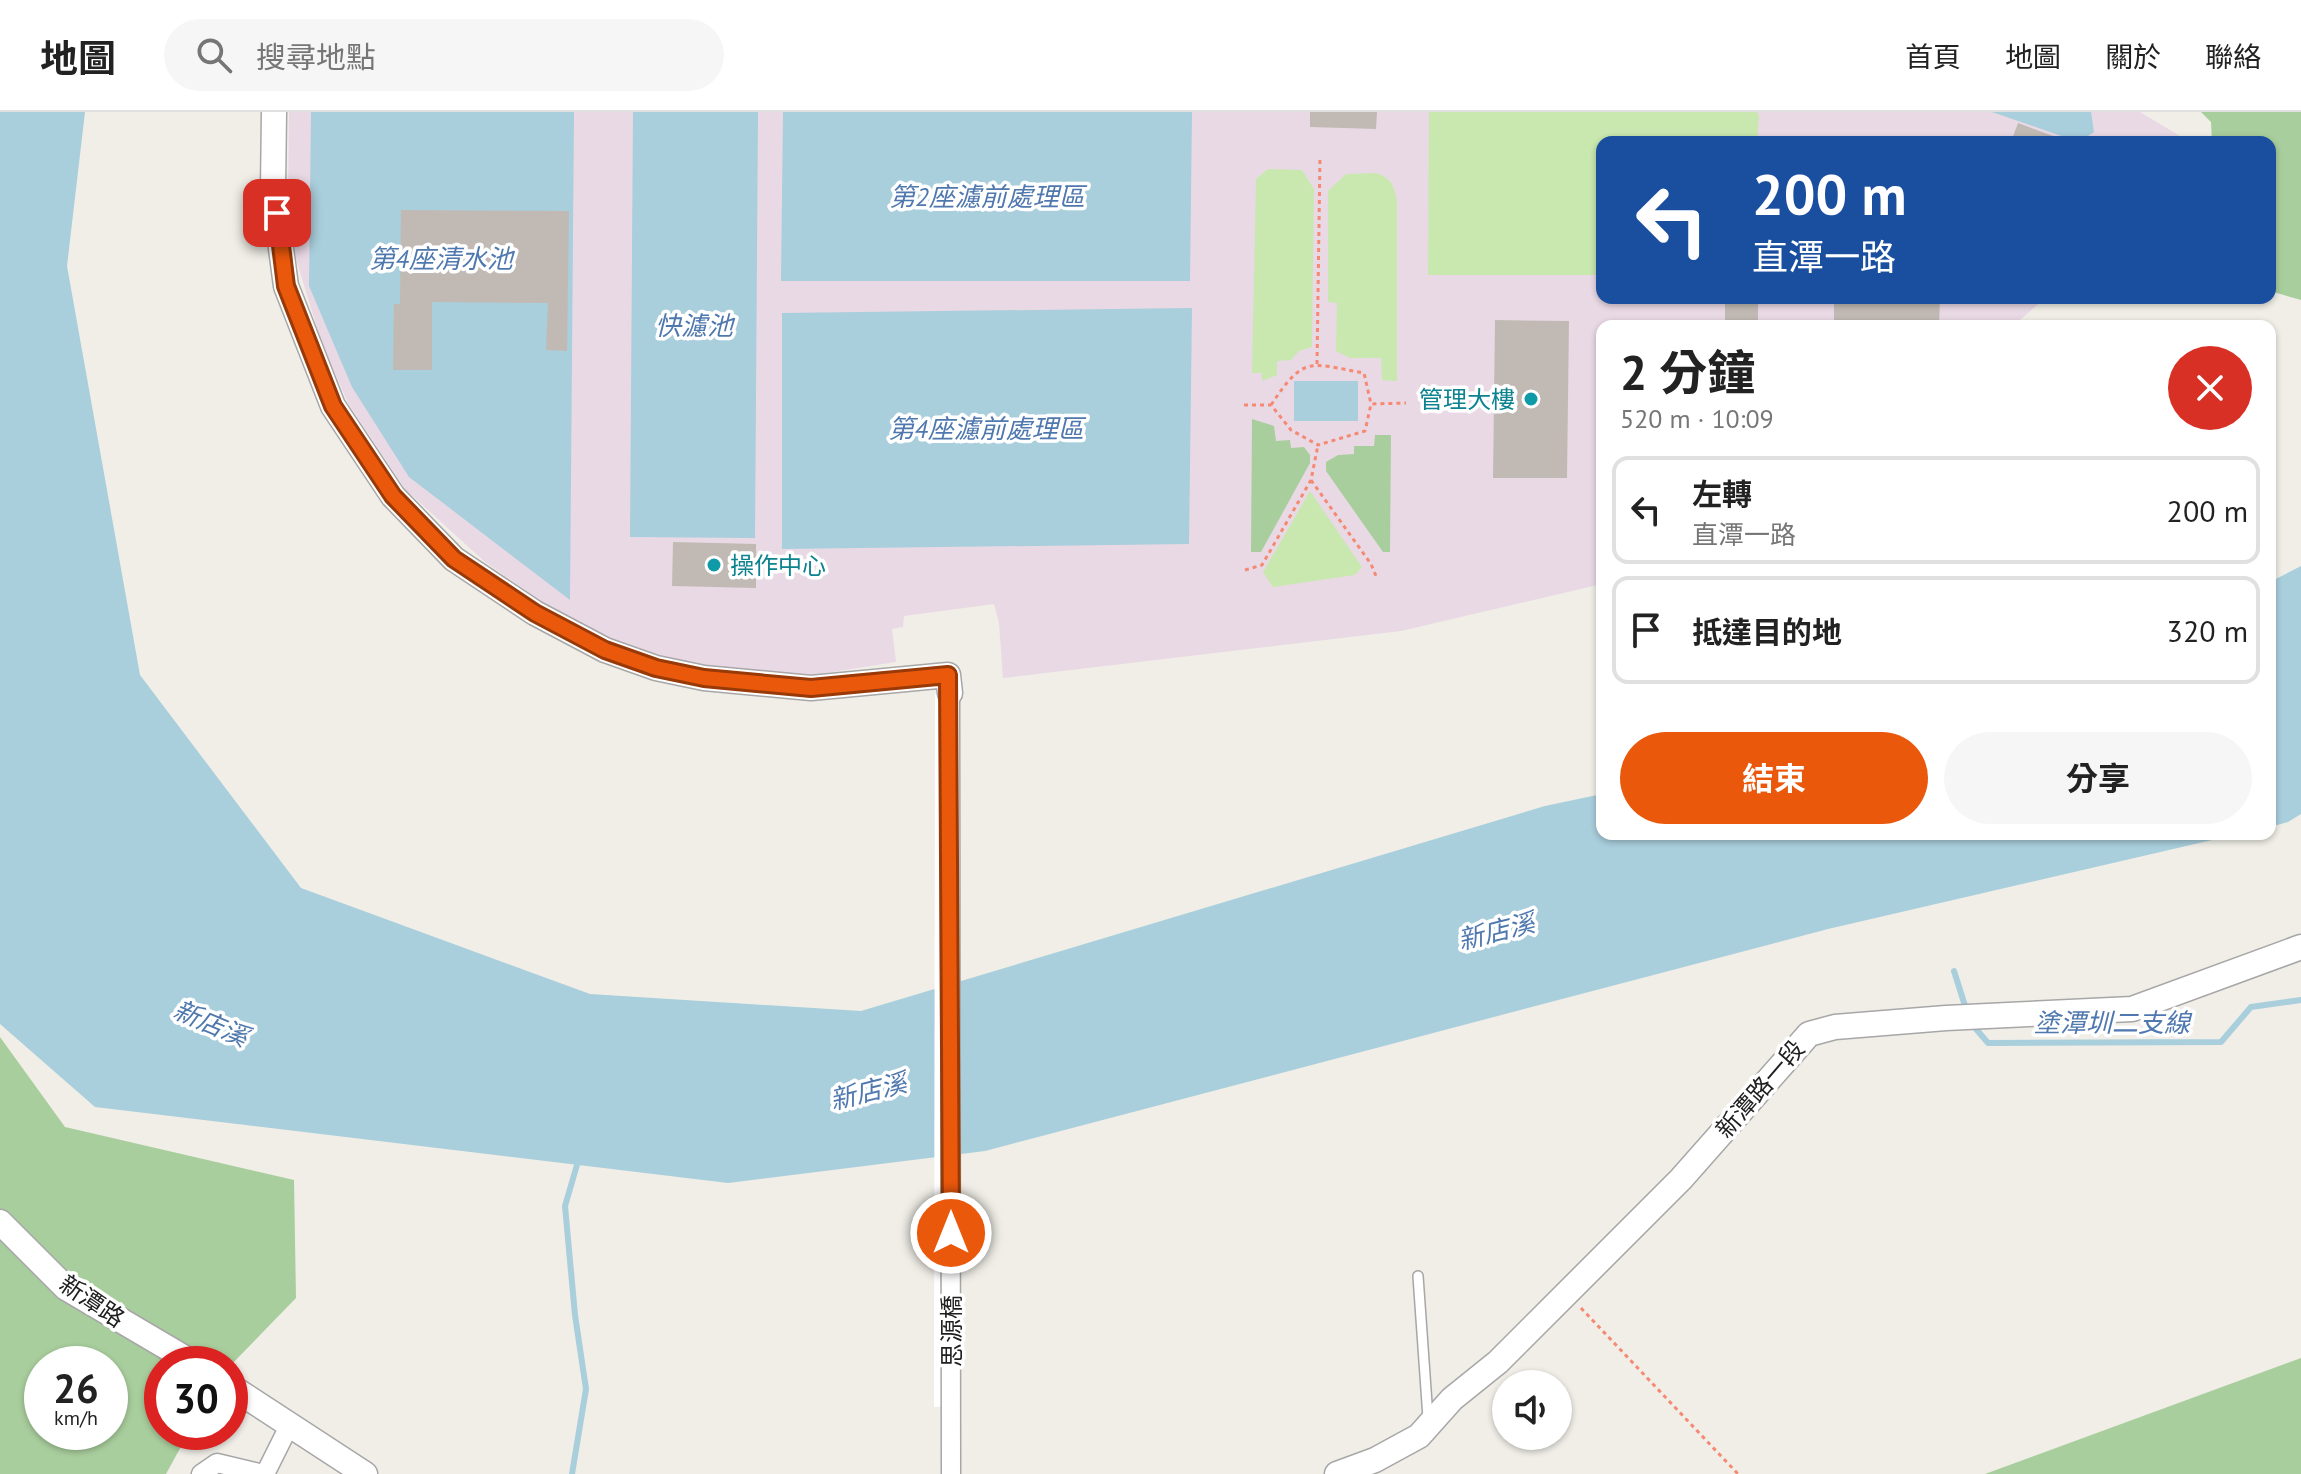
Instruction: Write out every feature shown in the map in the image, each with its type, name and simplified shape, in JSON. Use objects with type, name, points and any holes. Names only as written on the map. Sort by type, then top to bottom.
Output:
[{"type":"street","points":[[274,112],[273,189],[286,286],[333,406],[393,496],[454,559],[535,613],[605,650],[656,668],[719,680],[811,688],[948,675],[950,693]]},
{"type":"street","name":"思源橋","points":[[950,693],[951,1474]]},
{"type":"street","name":"新潭路一段","points":[[1337,1474],[1375,1460],[1419,1436],[1452,1399],[1498,1362],[1681,1179],[1809,1034],[1835,1027],[1946,1018],[2132,1009],[2301,947]]},
{"type":"street","name":"新潭路","points":[[0,1222],[66,1288],[164,1346]]},
{"type":"street","points":[[248,1398],[365,1474]]},
{"type":"street","points":[[201,1474],[217,1463],[264,1474],[289,1426]]},
{"type":"lane","points":[[1418,1276],[1428,1426]]},
{"type":"path","points":[[1317,364],[1320,156]]},
{"type":"path","points":[[1317,364],[1364,373],[1371,404],[1365,431],[1318,445],[1291,430],[1271,405],[1292,372],[1317,364]]},
{"type":"path","points":[[1371,404],[1406,403]]},
{"type":"path","points":[[1244,405],[1271,405]]},
{"type":"path","points":[[1245,570],[1262,565],[1311,480],[1318,445]]},
{"type":"path","points":[[1311,480],[1371,564],[1376,576]]},
{"type":"path","points":[[1567,1294],[1738,1474]]},
{"type":"shaded area","points":[[289,112],[2140,112],[2180,136],[1596,136],[1596,304],[2038,304],[2020,320],[1596,320],[1596,585],[1401,631],[1003,678],[999,623],[994,604],[904,616],[903,627],[892,629],[896,662],[814,675],[732,672],[678,661],[618,642],[555,611],[485,562],[406,490],[348,403],[322,344],[296,259],[288,192]]},
{"type":"green space","points":[[1429,112],[1757,112],[1759,115],[1757,136],[1596,136],[1596,275],[1428,275]]},
{"type":"green space","points":[[2201,112],[2301,112],[2301,300],[2276,293],[2276,136],[2212,136],[2211,122]]},
{"type":"green space","points":[[1268,169],[1302,170],[1314,189],[1312,347],[1299,351],[1291,360],[1277,361],[1277,375],[1262,381],[1262,373],[1252,373],[1256,179]]},
{"type":"green space","points":[[1376,173],[1392,184],[1397,203],[1397,381],[1382,380],[1381,358],[1350,358],[1336,351],[1337,303],[1328,302],[1328,191],[1346,174]]},
{"type":"green space","points":[[1252,419],[1274,426],[1276,441],[1290,440],[1291,448],[1304,447],[1310,455],[1310,463],[1261,552],[1251,552]]},
{"type":"green space","points":[[1375,435],[1391,435],[1390,552],[1383,552],[1326,471],[1326,462],[1338,455],[1354,454],[1354,446],[1374,446]]},
{"type":"green space","points":[[1310,491],[1362,567],[1355,575],[1273,587],[1263,572]]},
{"type":"green space","points":[[0,1037],[65,1127],[294,1180],[296,1298],[248,1347],[144,1346],[144,1450],[179,1450],[166,1474],[0,1474]]},
{"type":"green space","points":[[2301,1358],[2301,1474],[1985,1474]]},
{"type":"water","name":"新店溪","points":[[0,112],[85,112],[67,266],[140,675],[301,888],[590,994],[861,1011],[1545,806],[1596,795],[1596,840],[2212,840],[1828,929],[985,1151],[728,1183],[95,1107],[0,1024]]},
{"type":"water","name":"第4座清水池","points":[[311,112],[574,112],[570,600],[409,477],[352,387],[309,286]]},
{"type":"water","name":"快濾池","points":[[633,112],[758,112],[755,538],[630,537]]},
{"type":"water","name":"第2座濾前處理區","points":[[783,112],[1192,112],[1190,281],[781,281]]},
{"type":"water","points":[[1992,112],[2091,112],[2094,132],[2088,136],[2062,136]]},
{"type":"water","name":"第4座濾前處理區","points":[[1192,308],[1189,544],[782,549],[782,313]]},
{"type":"water","points":[[1294,381],[1358,381],[1358,421],[1294,421]]},
{"type":"water","points":[[2301,566],[2301,814],[2276,825],[2276,579]]},
{"type":"pier","points":[[935,694],[959,696],[960,1406],[934,1407]]},
{"type":"building","points":[[1310,112],[1377,112],[1376,129],[1310,127]]},
{"type":"building","points":[[2018,123],[2053,136],[2013,136]]},
{"type":"building","points":[[401,210],[569,211],[567,351],[546,350],[548,303],[432,302],[432,370],[393,370],[394,304],[400,304]]},
{"type":"building","points":[[1725,304],[1758,304],[1758,320],[1725,320]]},
{"type":"building","points":[[1834,304],[1940,304],[1939,320],[1834,320]]},
{"type":"building","name":"管理大樓","points":[[1495,320],[1569,321],[1567,478],[1493,478]]},
{"type":"building","name":"操作中心","points":[[673,542],[756,544],[756,588],[672,586]]},
{"type":"waterway","name":"塗潭圳二支線","points":[[1954,971],[1967,1012]]},
{"type":"waterway","name":"塗潭圳二支線","points":[[1971,1023],[1988,1043],[2221,1042],[2251,1007],[2301,1000]]},
{"type":"waterway","points":[[572,1474],[586,1389],[575,1315],[565,1206],[579,1158]]},
{"type":"place","name":"管理大樓","points":[[1531,399]]},
{"type":"place","name":"操作中心","points":[[714,565]]},
{"type":"route","points":[[277,213],[286,286],[333,406],[393,496],[454,559],[535,613],[605,650],[656,668],[704,678],[811,688],[948,675],[951,1233]]}]
